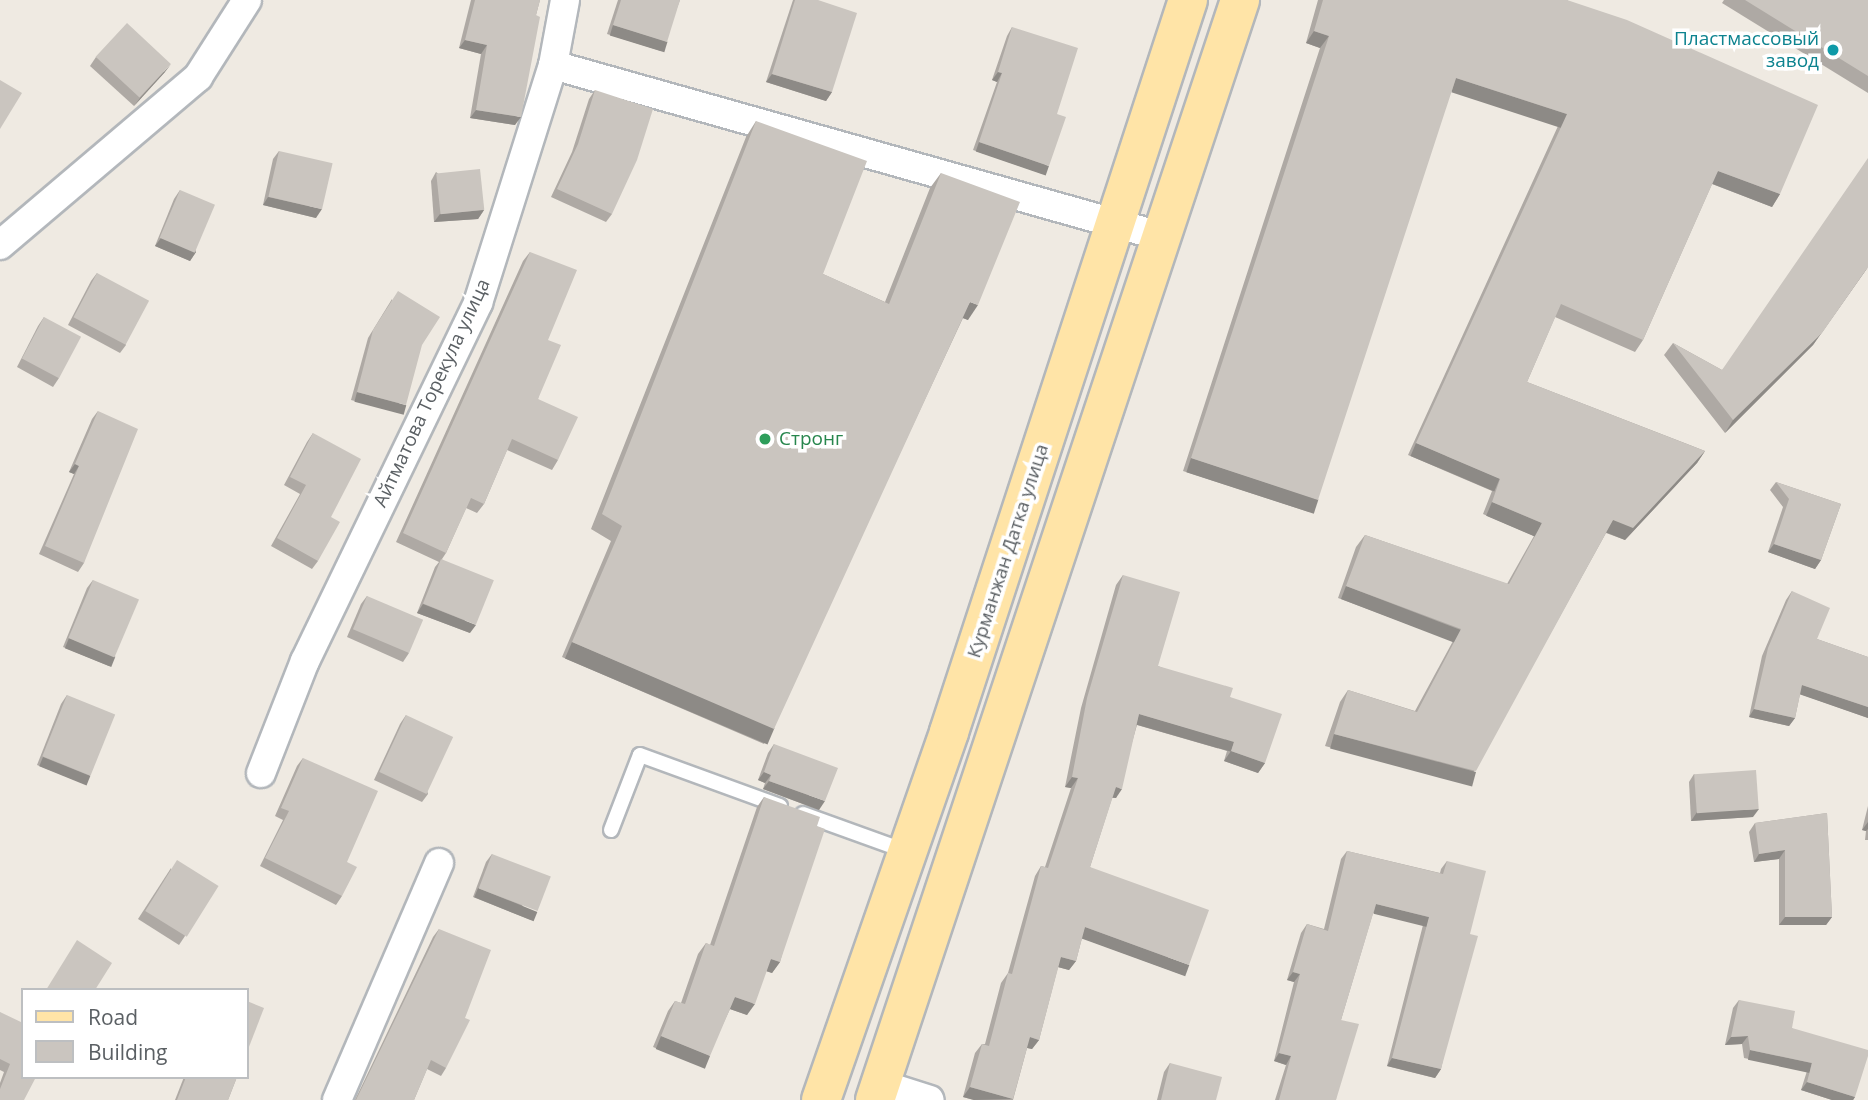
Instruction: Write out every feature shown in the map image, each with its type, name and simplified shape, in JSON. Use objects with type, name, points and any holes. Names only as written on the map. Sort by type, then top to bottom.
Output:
[{"type":"main road","name":"Курманжан Датка улица","points":[[821,1100],[907,852],[1188,0]]},
{"type":"main road","points":[[878,1092],[1240,0]]},
{"type":"street","points":[[0,245],[198,78],[247,0]]},
{"type":"street","name":"Айтматова Торекула улица","points":[[261,773],[305,661],[478,303],[553,65],[565,0]]},
{"type":"street","points":[[553,65],[1160,236]]},
{"type":"street","points":[[337,1100],[439,863]]},
{"type":"street","points":[[878,1092],[930,1100]]},
{"type":"lane","points":[[611,831],[640,755],[907,852]]},
{"type":"building","points":[[475,0],[540,0],[536,15],[540,17],[521,117],[476,110],[487,45],[465,40]]},
{"type":"building","points":[[621,0],[680,0],[667,42],[613,25]]},
{"type":"building","points":[[795,0],[818,0],[857,13],[832,92],[772,74]]},
{"type":"building","points":[[1323,0],[1567,0],[1627,20],[1818,105],[1780,194],[1718,171],[1643,340],[1561,304],[1527,382],[1705,451],[1633,528],[1613,520],[1476,771],[1334,734],[1348,690],[1417,712],[1461,629],[1346,586],[1365,535],[1509,584],[1542,523],[1492,502],[1500,479],[1416,443],[1567,114],[1456,78],[1318,500],[1191,458],[1329,36],[1314,31]]},
{"type":"building","name":"Пластмассовый завод","points":[[1745,0],[1868,0],[1868,76]]},
{"type":"building","points":[[127,23],[171,64],[140,98],[96,57]]},
{"type":"building","points":[[1012,27],[1078,48],[1057,114],[1066,117],[1049,166],[979,142],[1002,73],[998,72]]},
{"type":"building","points":[[0,80],[22,93],[0,129]]},
{"type":"building","points":[[595,90],[653,109],[637,160],[612,214],[557,189],[578,144]]},
{"type":"building","name":"Стронг","points":[[756,121],[867,161],[823,274],[889,304],[941,173],[1020,202],[978,305],[970,302],[774,729],[572,642],[622,526],[602,514]]},
{"type":"building","points":[[279,151],[333,163],[322,209],[268,197]]},
{"type":"building","points":[[1868,158],[1868,267],[1822,333],[1733,420],[1673,343],[1722,370]]},
{"type":"building","points":[[480,169],[484,210],[441,214],[436,174]]},
{"type":"building","points":[[180,190],[215,205],[195,253],[160,238]]},
{"type":"building","points":[[530,252],[577,270],[548,340],[561,345],[538,399],[578,417],[558,460],[512,439],[484,504],[471,498],[446,553],[403,533]]},
{"type":"building","points":[[97,273],[149,301],[126,345],[74,317]]},
{"type":"building","points":[[398,291],[440,317],[422,345],[406,405],[357,392],[373,330]]},
{"type":"building","points":[[44,317],[81,337],[59,378],[22,358]]},
{"type":"building","points":[[98,411],[138,429],[84,563],[45,546],[79,466],[75,464]]},
{"type":"building","points":[[313,433],[361,459],[331,517],[340,522],[318,561],[277,538],[306,485],[290,477]]},
{"type":"building","points":[[1776,482],[1841,504],[1821,560],[1774,544],[1789,499]]},
{"type":"building","points":[[441,559],[494,580],[476,625],[423,604]]},
{"type":"building","points":[[1123,575],[1180,592],[1158,666],[1233,688],[1230,697],[1282,714],[1265,763],[1231,751],[1234,742],[1139,714],[1122,789],[1116,787],[1090,867],[1209,910],[1189,965],[1085,927],[1076,961],[1061,957],[1039,1040],[1030,1037],[1013,1099],[970,1087],[982,1044],[989,1046],[1008,973],[1012,974],[1041,866],[1048,868],[1078,778],[1072,777],[1087,698]]},
{"type":"building","points":[[93,580],[139,600],[114,658],[68,638]]},
{"type":"building","points":[[1792,591],[1830,608],[1817,639],[1868,657],[1868,707],[1802,685],[1795,718],[1754,709],[1768,648]]},
{"type":"building","points":[[367,596],[423,620],[409,653],[353,629]]},
{"type":"building","points":[[67,695],[115,714],[90,776],[42,756]]},
{"type":"building","points":[[406,715],[453,737],[427,794],[379,772]]},
{"type":"building","points":[[774,744],[838,768],[825,801],[769,781],[771,775],[764,772]]},
{"type":"building","points":[[303,758],[378,791],[347,862],[357,867],[342,896],[265,858],[289,811],[281,808]]},
{"type":"building","points":[[1756,770],[1759,809],[1697,813],[1694,774]]},
{"type":"building","points":[[764,797],[820,817],[817,826],[825,829],[780,962],[771,959],[755,1004],[735,997],[710,1056],[661,1036],[675,1001],[685,1004],[706,943],[714,946]]},
{"type":"building","points":[[1827,813],[1832,917],[1785,917],[1785,850],[1759,854],[1755,823]]},
{"type":"building","points":[[1347,851],[1443,874],[1447,861],[1486,871],[1470,934],[1478,936],[1441,1069],[1392,1058],[1429,917],[1376,904],[1341,1020],[1359,1024],[1336,1100],[1279,1100],[1291,1056],[1279,1053],[1300,974],[1293,972],[1307,924],[1328,931]]},
{"type":"building","points":[[492,854],[551,877],[538,911],[479,889]]},
{"type":"building","points":[[177,860],[219,886],[187,937],[145,911]]},
{"type":"building","points":[[439,929],[491,950],[465,1018],[470,1020],[446,1068],[431,1060],[414,1100],[356,1100]]},
{"type":"building","points":[[77,940],[112,963],[96,988],[47,988]]},
{"type":"building","points":[[1739,1000],[1795,1011],[1792,1028],[1868,1050],[1855,1097],[1807,1082],[1812,1063],[1750,1050],[1748,1036],[1731,1037]]},
{"type":"building","points":[[248,1001],[264,1008],[248,1049]]},
{"type":"building","points":[[0,1012],[21,1022],[21,1079],[35,1079],[24,1100],[0,1100],[0,1089],[10,1064],[0,1059]]},
{"type":"building","points":[[1170,1063],[1222,1077],[1216,1100],[1161,1100]]},
{"type":"building","points":[[185,1079],[236,1079],[228,1100],[177,1100]]},
{"type":"place","name":"Пластмассовый завод","points":[[1833,50]]},
{"type":"place","name":"Стронг","points":[[765,439]]}]
